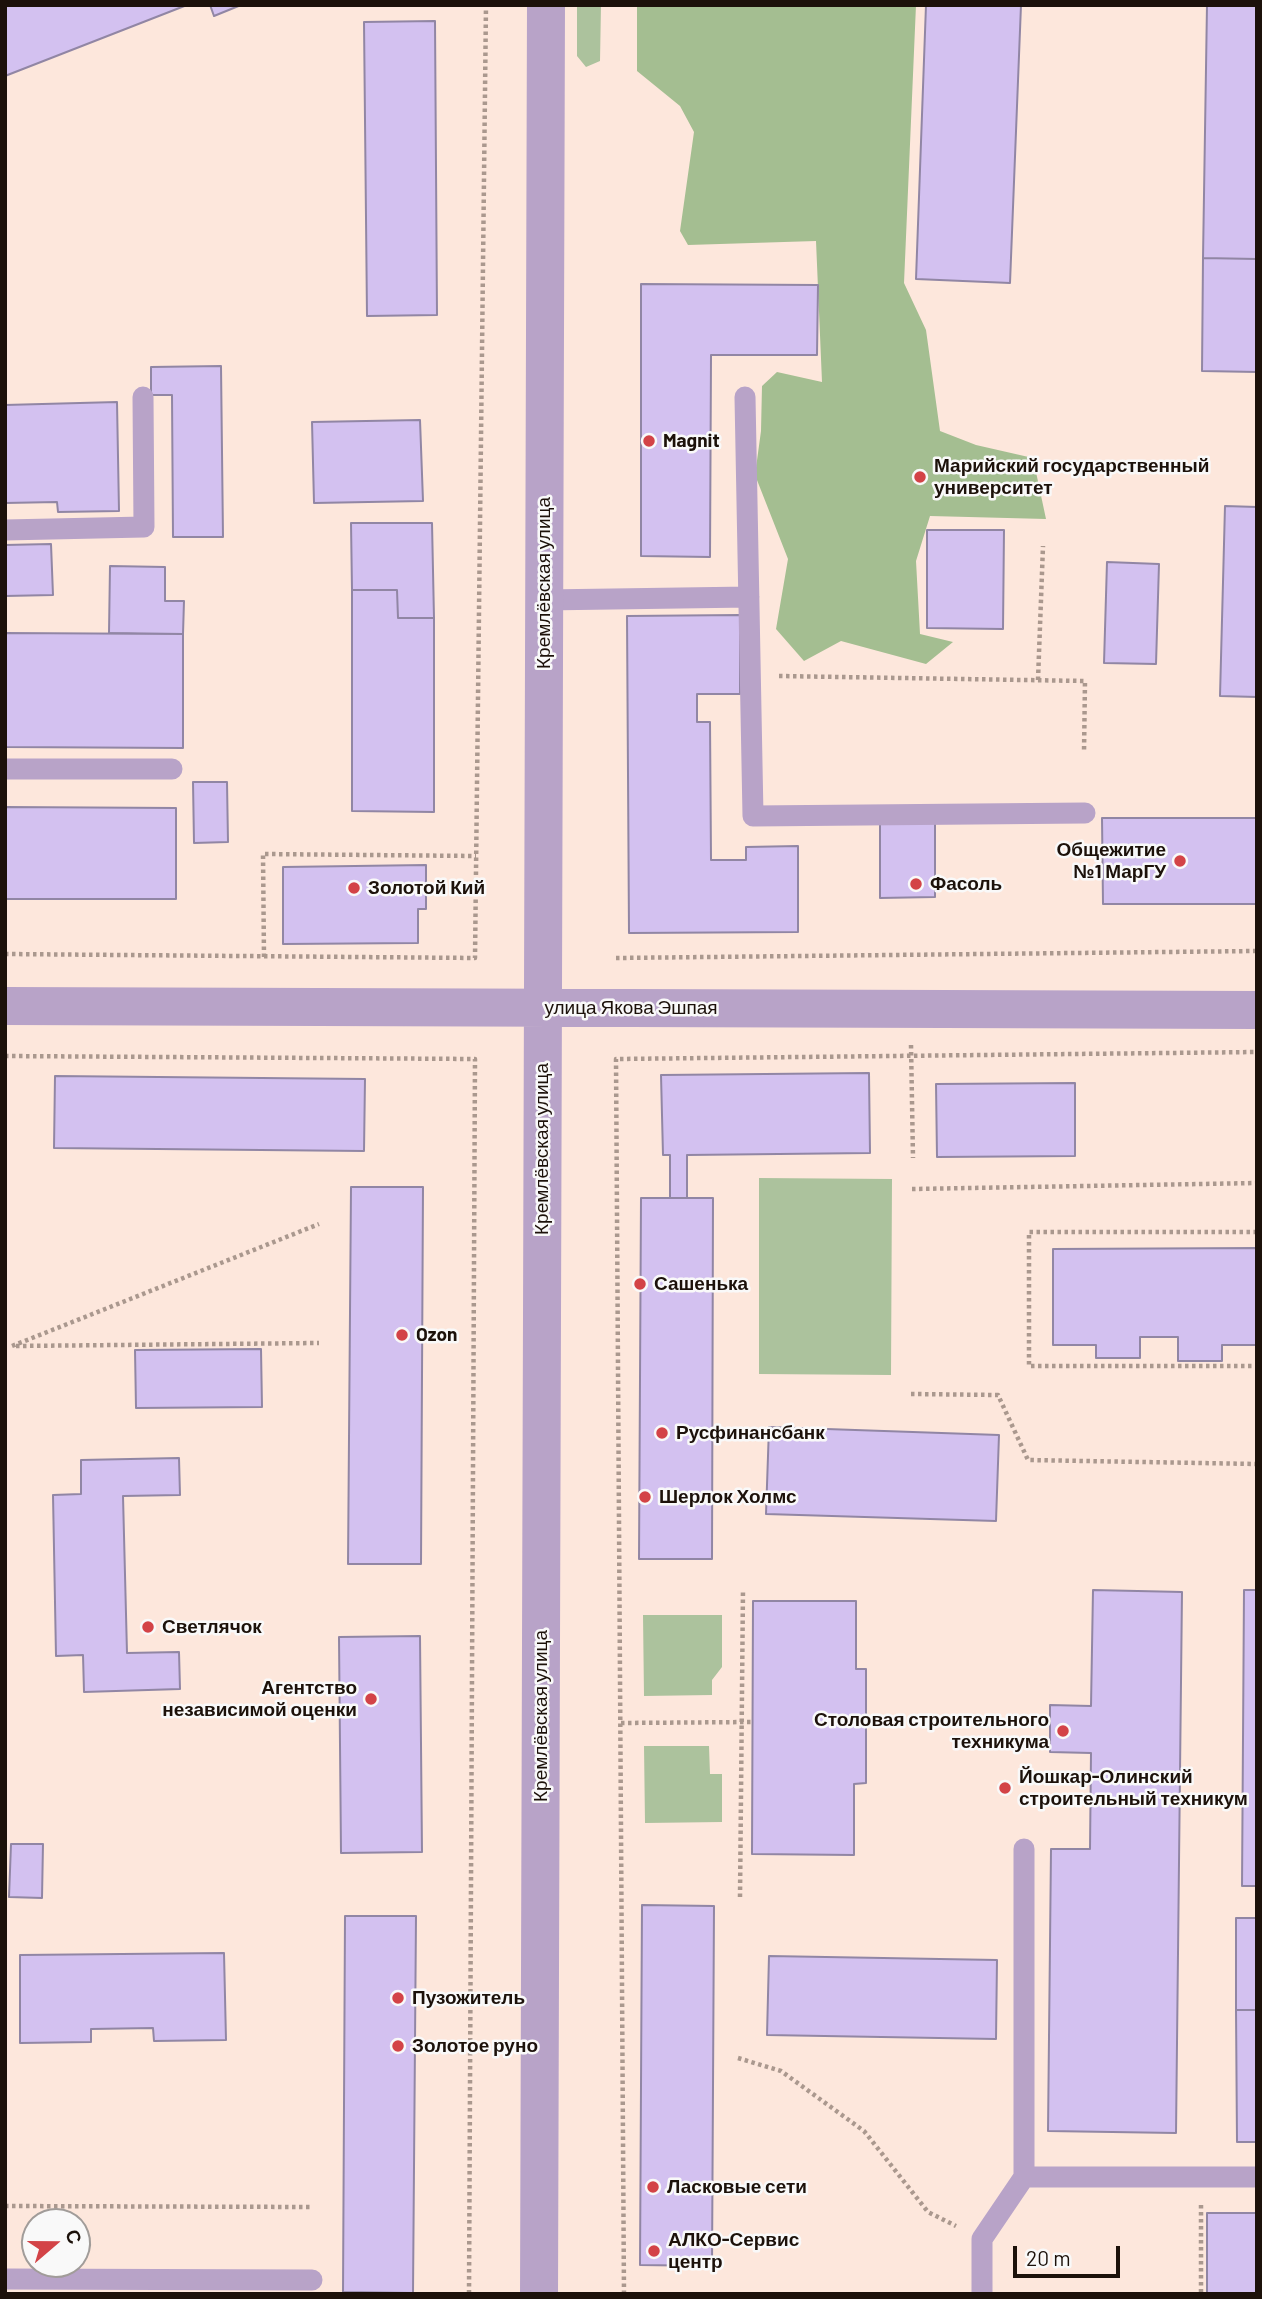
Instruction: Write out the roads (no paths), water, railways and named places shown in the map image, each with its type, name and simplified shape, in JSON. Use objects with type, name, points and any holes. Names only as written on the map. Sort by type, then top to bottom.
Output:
[{"type":"street","name":"Кремлёвская улица","points":[[539,2294],[546,5]]},
{"type":"street","name":"улица Якова Эшпая","points":[[5,1006],[1257,1010]]},
{"type":"lane","points":[[5,530],[144,527],[143,397]]},
{"type":"lane","points":[[745,397],[753,816],[1085,813]]},
{"type":"lane","points":[[544,600],[748,597]]},
{"type":"lane","points":[[5,769],[172,769]]},
{"type":"lane","points":[[982,2294],[982,2239],[1024,2177],[1024,1849]]},
{"type":"lane","points":[[1024,2177],[1257,2177]]},
{"type":"lane","points":[[5,2279],[312,2280]]},
{"type":"place","name":"Magnit","points":[[649,441]]},
{"type":"place","name":"Марийский государственный университет","points":[[920,477]]},
{"type":"place","name":"Общежитие №1 МарГУ","points":[[1180,861]]},
{"type":"place","name":"Фасоль","points":[[916,884]]},
{"type":"place","name":"Золотой Кий","points":[[354,888]]},
{"type":"place","name":"Сашенька","points":[[640,1284]]},
{"type":"place","name":"Ozon","points":[[402,1335]]},
{"type":"place","name":"Русфинансбанк","points":[[662,1433]]},
{"type":"place","name":"Шерлок Холмс","points":[[645,1497]]},
{"type":"place","name":"Светлячок","points":[[148,1627]]},
{"type":"place","name":"Агентство независимой оценки","points":[[371,1699]]},
{"type":"place","name":"Столовая строительного техникума","points":[[1063,1731]]},
{"type":"place","name":"Йошкар-Олинский строительный техникум","points":[[1005,1788]]},
{"type":"place","name":"Пузожитель","points":[[398,1998]]},
{"type":"place","name":"Золотое руно","points":[[398,2046]]},
{"type":"place","name":"Ласковые сети","points":[[653,2187]]},
{"type":"place","name":"АЛКО-Сервис центр","points":[[654,2251]]}]
